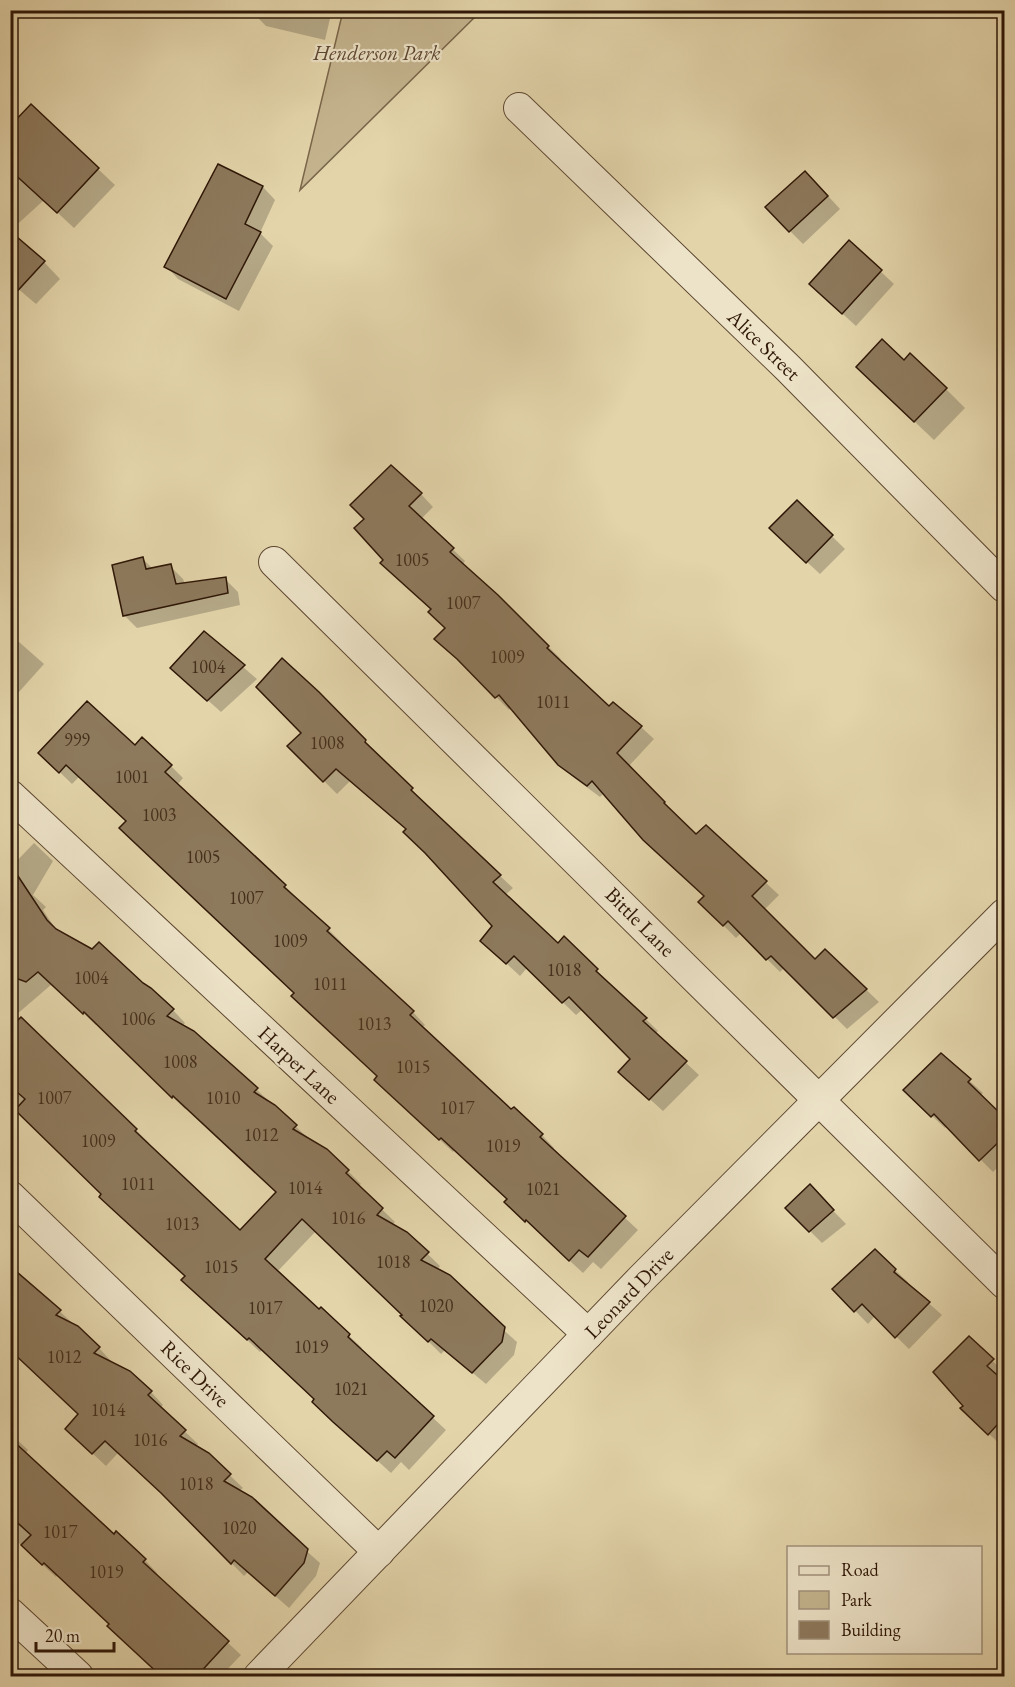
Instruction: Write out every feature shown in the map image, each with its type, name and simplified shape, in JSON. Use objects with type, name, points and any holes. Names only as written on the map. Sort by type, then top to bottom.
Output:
[{"type":"street","name":"Alice Street","points":[[519,108],[788,368],[1005,587]]},
{"type":"street","name":"Bittle Lane","points":[[274,562],[1005,1283]]},
{"type":"street","name":"Harper Lane","points":[[14,804],[588,1334]]},
{"type":"street","name":"Leonard Drive","points":[[259,1677],[588,1334],[1005,914]]},
{"type":"street","name":"Rice Drive","points":[[10,1196],[379,1552]]},
{"type":"street","points":[[10,1613],[78,1677]]},
{"type":"green space","name":"Henderson Park","points":[[343,11],[481,11],[300,190]]},
{"type":"building","points":[[31,104],[99,168],[57,213],[10,170],[10,126]]},
{"type":"building","points":[[218,164],[263,186],[245,224],[261,232],[226,299],[164,267]]},
{"type":"building","points":[[805,171],[828,196],[789,232],[765,207]]},
{"type":"building","points":[[10,231],[45,261],[10,299]]},
{"type":"building","points":[[849,240],[882,270],[842,314],[809,284]]},
{"type":"building","points":[[882,339],[904,360],[910,353],[947,388],[914,422],[856,367]]},
{"type":"building","points":[[391,465],[422,493],[409,506],[454,548],[450,552],[498,595],[549,646],[547,648],[609,706],[613,702],[642,726],[617,753],[696,834],[706,825],[767,881],[752,896],[815,959],[825,949],[867,989],[833,1018],[771,956],[766,960],[728,921],[723,926],[698,902],[704,896],[643,840],[592,781],[587,786],[558,765],[499,695],[495,698],[434,639],[445,628],[428,612],[431,609],[380,563],[383,560],[354,528],[364,519],[350,505]]},
{"type":"building","points":[[797,500],[833,535],[806,563],[769,528]]},
{"type":"building","points":[[143,557],[146,569],[171,564],[176,584],[226,577],[228,593],[123,616],[112,565]]},
{"type":"building","points":[[204,631],[245,665],[207,701],[170,668]]},
{"type":"building","points":[[282,658],[319,692],[366,740],[365,742],[413,788],[411,790],[501,875],[493,882],[558,943],[564,936],[598,969],[596,971],[647,1018],[643,1021],[687,1061],[649,1100],[618,1072],[630,1059],[569,997],[562,1003],[514,956],[506,964],[480,941],[492,926],[403,832],[406,829],[336,769],[323,782],[287,746],[301,733],[256,687]]},
{"type":"building","points":[[87,701],[135,745],[142,737],[172,765],[165,772],[286,885],[284,887],[330,928],[327,931],[414,1011],[410,1015],[511,1109],[514,1107],[543,1134],[540,1137],[626,1216],[588,1257],[579,1250],[569,1261],[526,1220],[525,1222],[504,1202],[507,1199],[374,1080],[377,1076],[291,996],[294,993],[119,828],[126,821],[66,765],[59,773],[38,753]]},
{"type":"building","points":[[10,864],[47,920],[56,929],[92,949],[99,942],[151,988],[174,1009],[167,1016],[194,1031],[258,1088],[254,1092],[275,1105],[297,1125],[293,1129],[327,1149],[349,1170],[346,1173],[383,1208],[377,1215],[407,1232],[429,1252],[421,1260],[450,1275],[505,1327],[502,1342],[472,1373],[431,1339],[428,1342],[302,1219],[265,1259],[319,1309],[321,1307],[350,1334],[348,1337],[434,1416],[395,1458],[387,1451],[377,1461],[333,1422],[312,1402],[314,1399],[249,1338],[247,1340],[181,1280],[185,1276],[99,1197],[101,1194],[15,1110],[25,1099],[10,1086],[10,1028],[21,1017],[137,1129],[135,1131],[240,1230],[276,1192],[173,1096],[172,1098],[84,1012],[83,1014],[38,972],[26,982],[10,976]]},
{"type":"building","points":[[941,1053],[971,1079],[968,1082],[1005,1118],[1005,1136],[979,1161],[934,1114],[931,1117],[903,1090]]},
{"type":"building","points":[[810,1184],[834,1210],[809,1232],[785,1208]]},
{"type":"building","points":[[875,1249],[896,1269],[894,1272],[930,1302],[895,1338],[862,1304],[854,1312],[832,1289]]},
{"type":"building","points":[[10,1266],[61,1310],[56,1315],[78,1326],[100,1347],[94,1353],[130,1371],[152,1391],[148,1395],[186,1430],[180,1436],[209,1453],[231,1474],[224,1481],[252,1497],[308,1549],[304,1563],[275,1596],[234,1560],[231,1564],[161,1493],[105,1441],[92,1454],[65,1429],[78,1414],[10,1350]]},
{"type":"building","points":[[969,1336],[994,1359],[987,1366],[1005,1382],[1005,1416],[988,1435],[960,1408],[963,1406],[933,1372]]},
{"type":"building","points":[[10,1438],[114,1534],[116,1531],[146,1559],[143,1562],[229,1641],[196,1677],[162,1677],[44,1563],[42,1565],[21,1545],[31,1535],[10,1516]]}]
